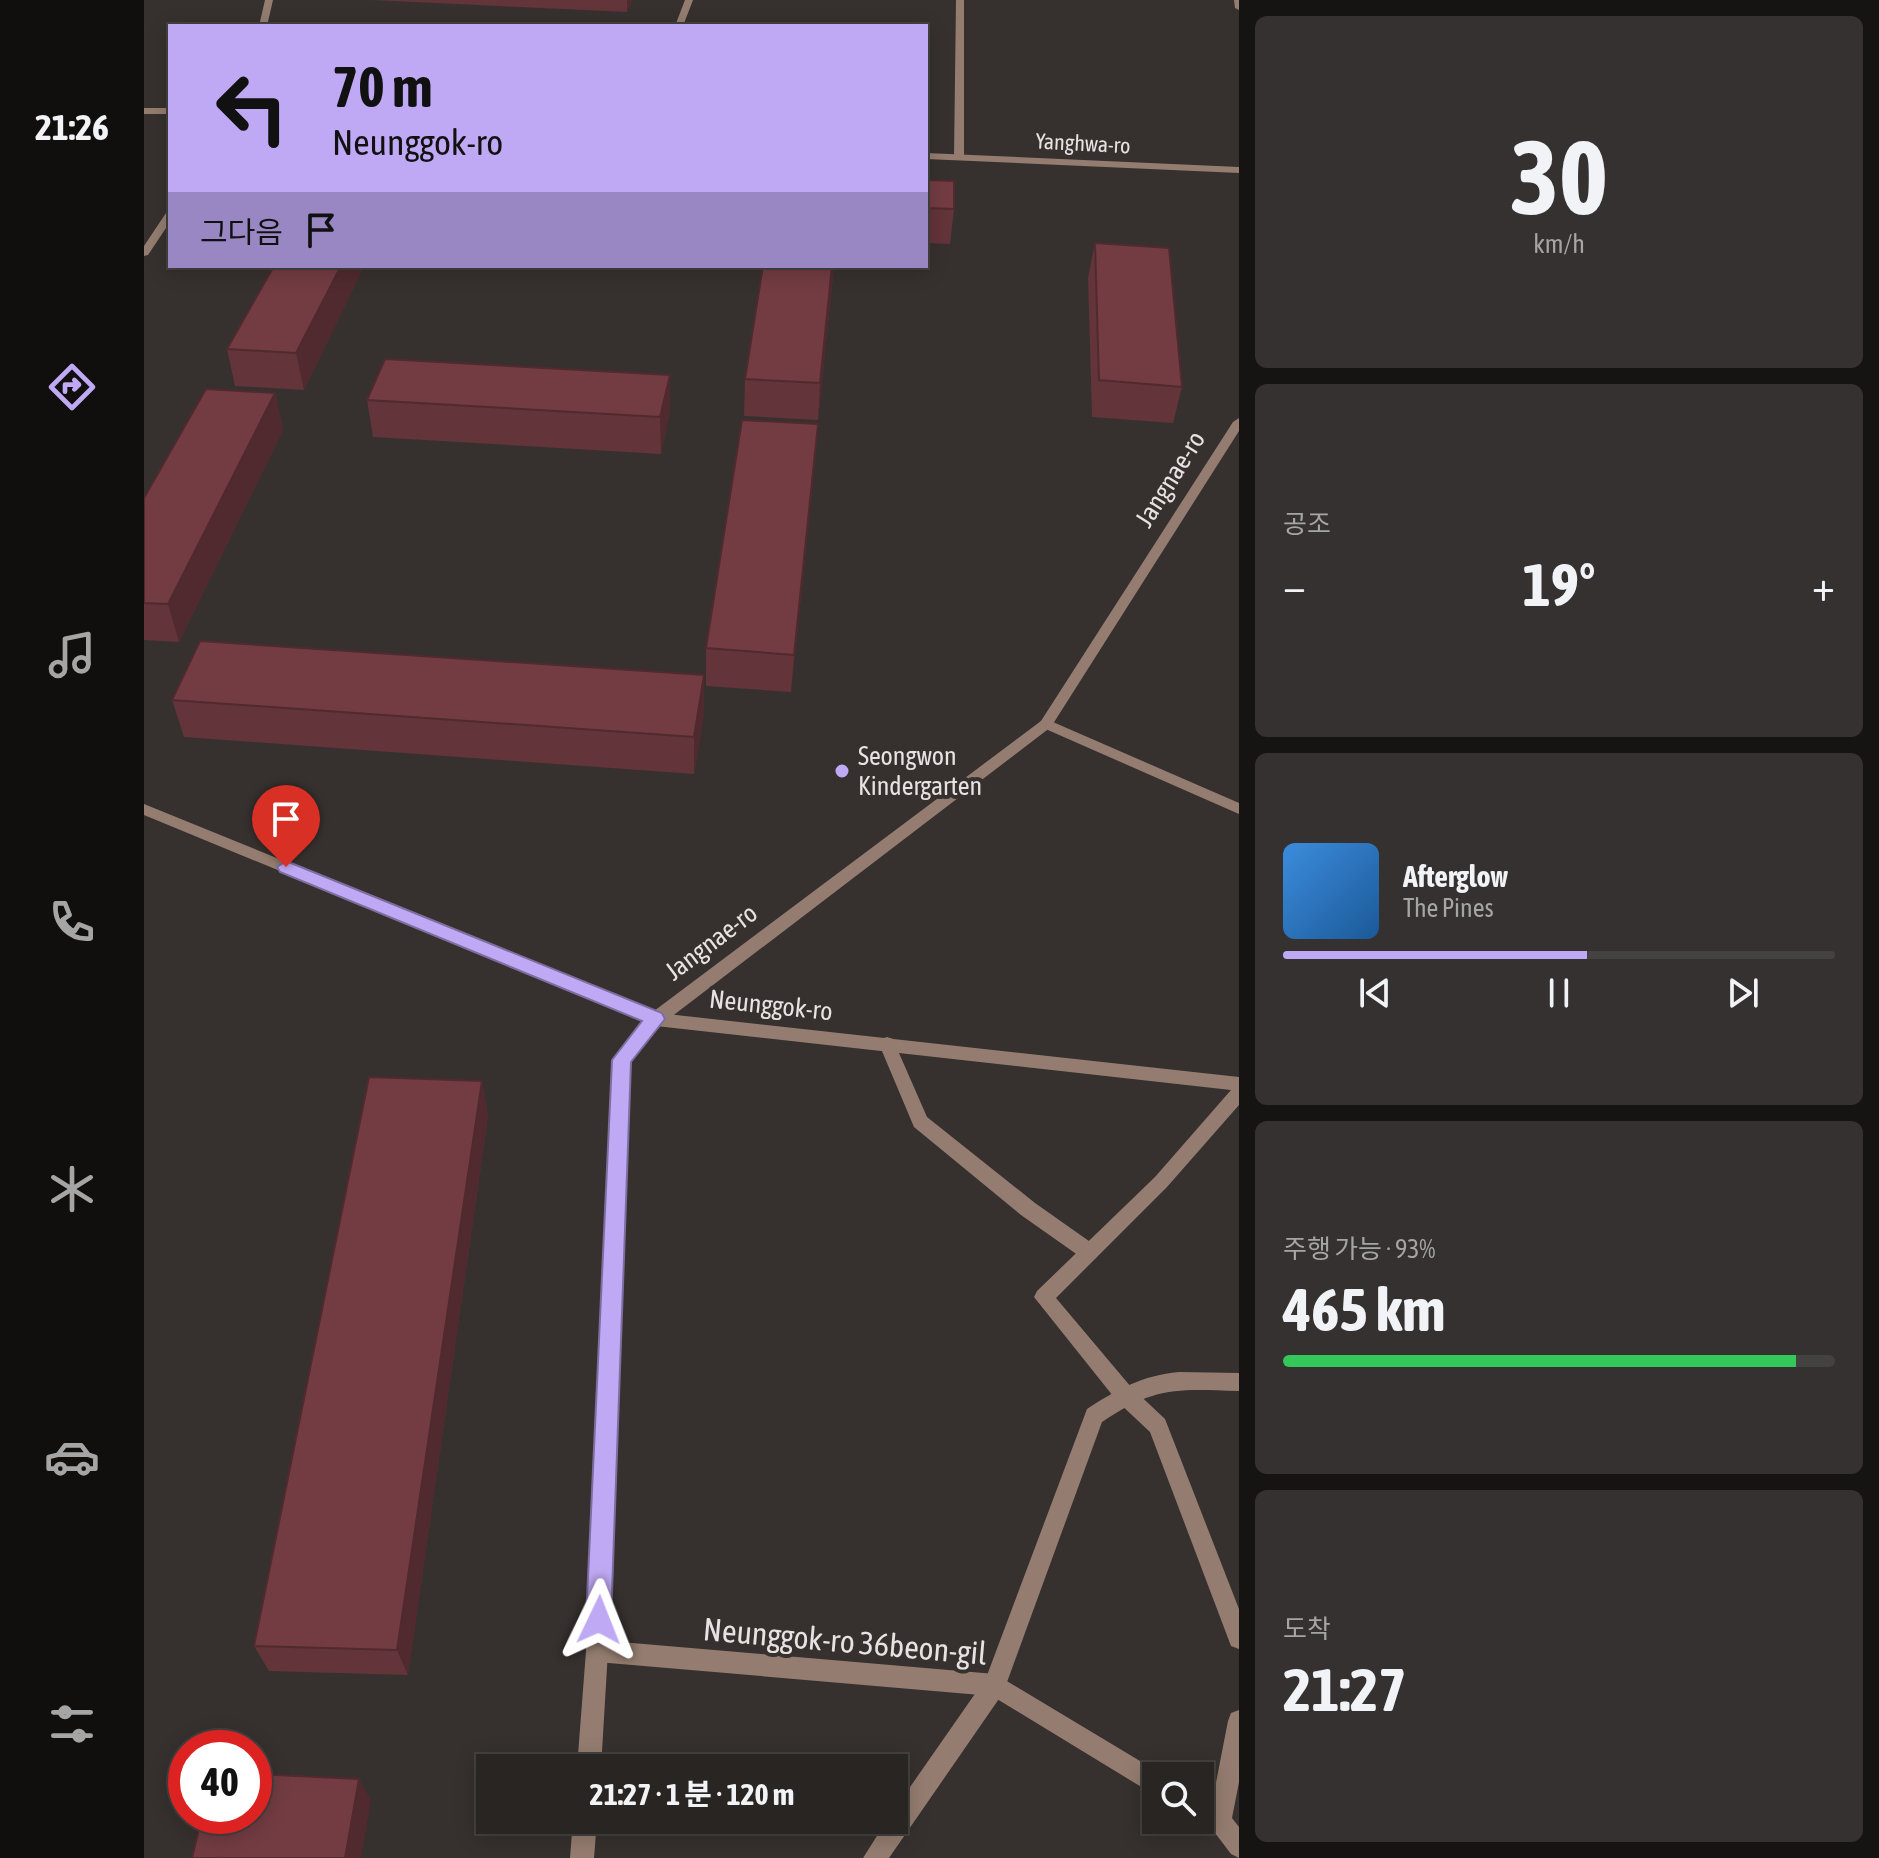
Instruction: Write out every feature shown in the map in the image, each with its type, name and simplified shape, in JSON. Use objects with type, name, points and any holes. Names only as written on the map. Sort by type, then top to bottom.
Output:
[{"type":"street","points":[[263,24],[269,0]]},
{"type":"street","points":[[680,24],[689,0]]},
{"type":"street","points":[[959,157],[960,0]]},
{"type":"street","points":[[1238,0],[1239,8]]},
{"type":"street","points":[[144,111],[168,111]]},
{"type":"street","name":"Yanghwa-ro","points":[[928,156],[1239,170]]},
{"type":"street","points":[[144,253],[168,218]]},
{"type":"street","name":"Jangnae-ro","points":[[590,1754],[622,1060],[656,1019],[1046,724],[1239,422]]},
{"type":"street","points":[[1046,724],[1239,809]]},
{"type":"street","name":"Neunggok-ro","points":[[144,809],[656,1019],[1239,1084]]},
{"type":"street","points":[[887,1044],[920,1122],[1028,1209],[1089,1252]]},
{"type":"street","points":[[1239,1093],[1161,1182],[1044,1297],[1124,1394],[1158,1426],[1239,1638]]},
{"type":"street","points":[[875,1858],[995,1685],[1094,1416],[1124,1394],[1151,1383],[1239,1382]]},
{"type":"street","name":"Neunggok-ro 36beon-gil","points":[[597,1651],[995,1685],[1142,1774]]},
{"type":"street","points":[[1214,1802],[1239,1721]]},
{"type":"street","points":[[1214,1819],[1239,1846]]},
{"type":"street","points":[[582,1858],[584,1834]]},
{"type":"building","points":[[928,180],[954,181],[954,209],[928,208]]},
{"type":"building","points":[[1095,243],[1169,248],[1182,387],[1099,380]]},
{"type":"building","points":[[273,268],[340,268],[296,353],[227,349]]},
{"type":"building","points":[[763,268],[832,268],[820,383],[745,379]]},
{"type":"building","points":[[385,359],[670,375],[660,417],[367,400]]},
{"type":"building","points":[[206,389],[275,393],[168,604],[144,603],[144,498]]},
{"type":"building","points":[[742,420],[818,424],[794,655],[706,648]]},
{"type":"building","points":[[200,641],[704,675],[694,737],[172,700]]},
{"type":"building","points":[[369,1077],[482,1081],[397,1650],[254,1646]]},
{"type":"building","points":[[272,1775],[359,1779],[345,1858],[192,1858],[198,1834],[272,1834]]},
{"type":"place","name":"Seongwon Kindergarten","points":[[842,771]]},
{"type":"route","points":[[286,867],[656,1019],[622,1060],[599,1620]]}]
